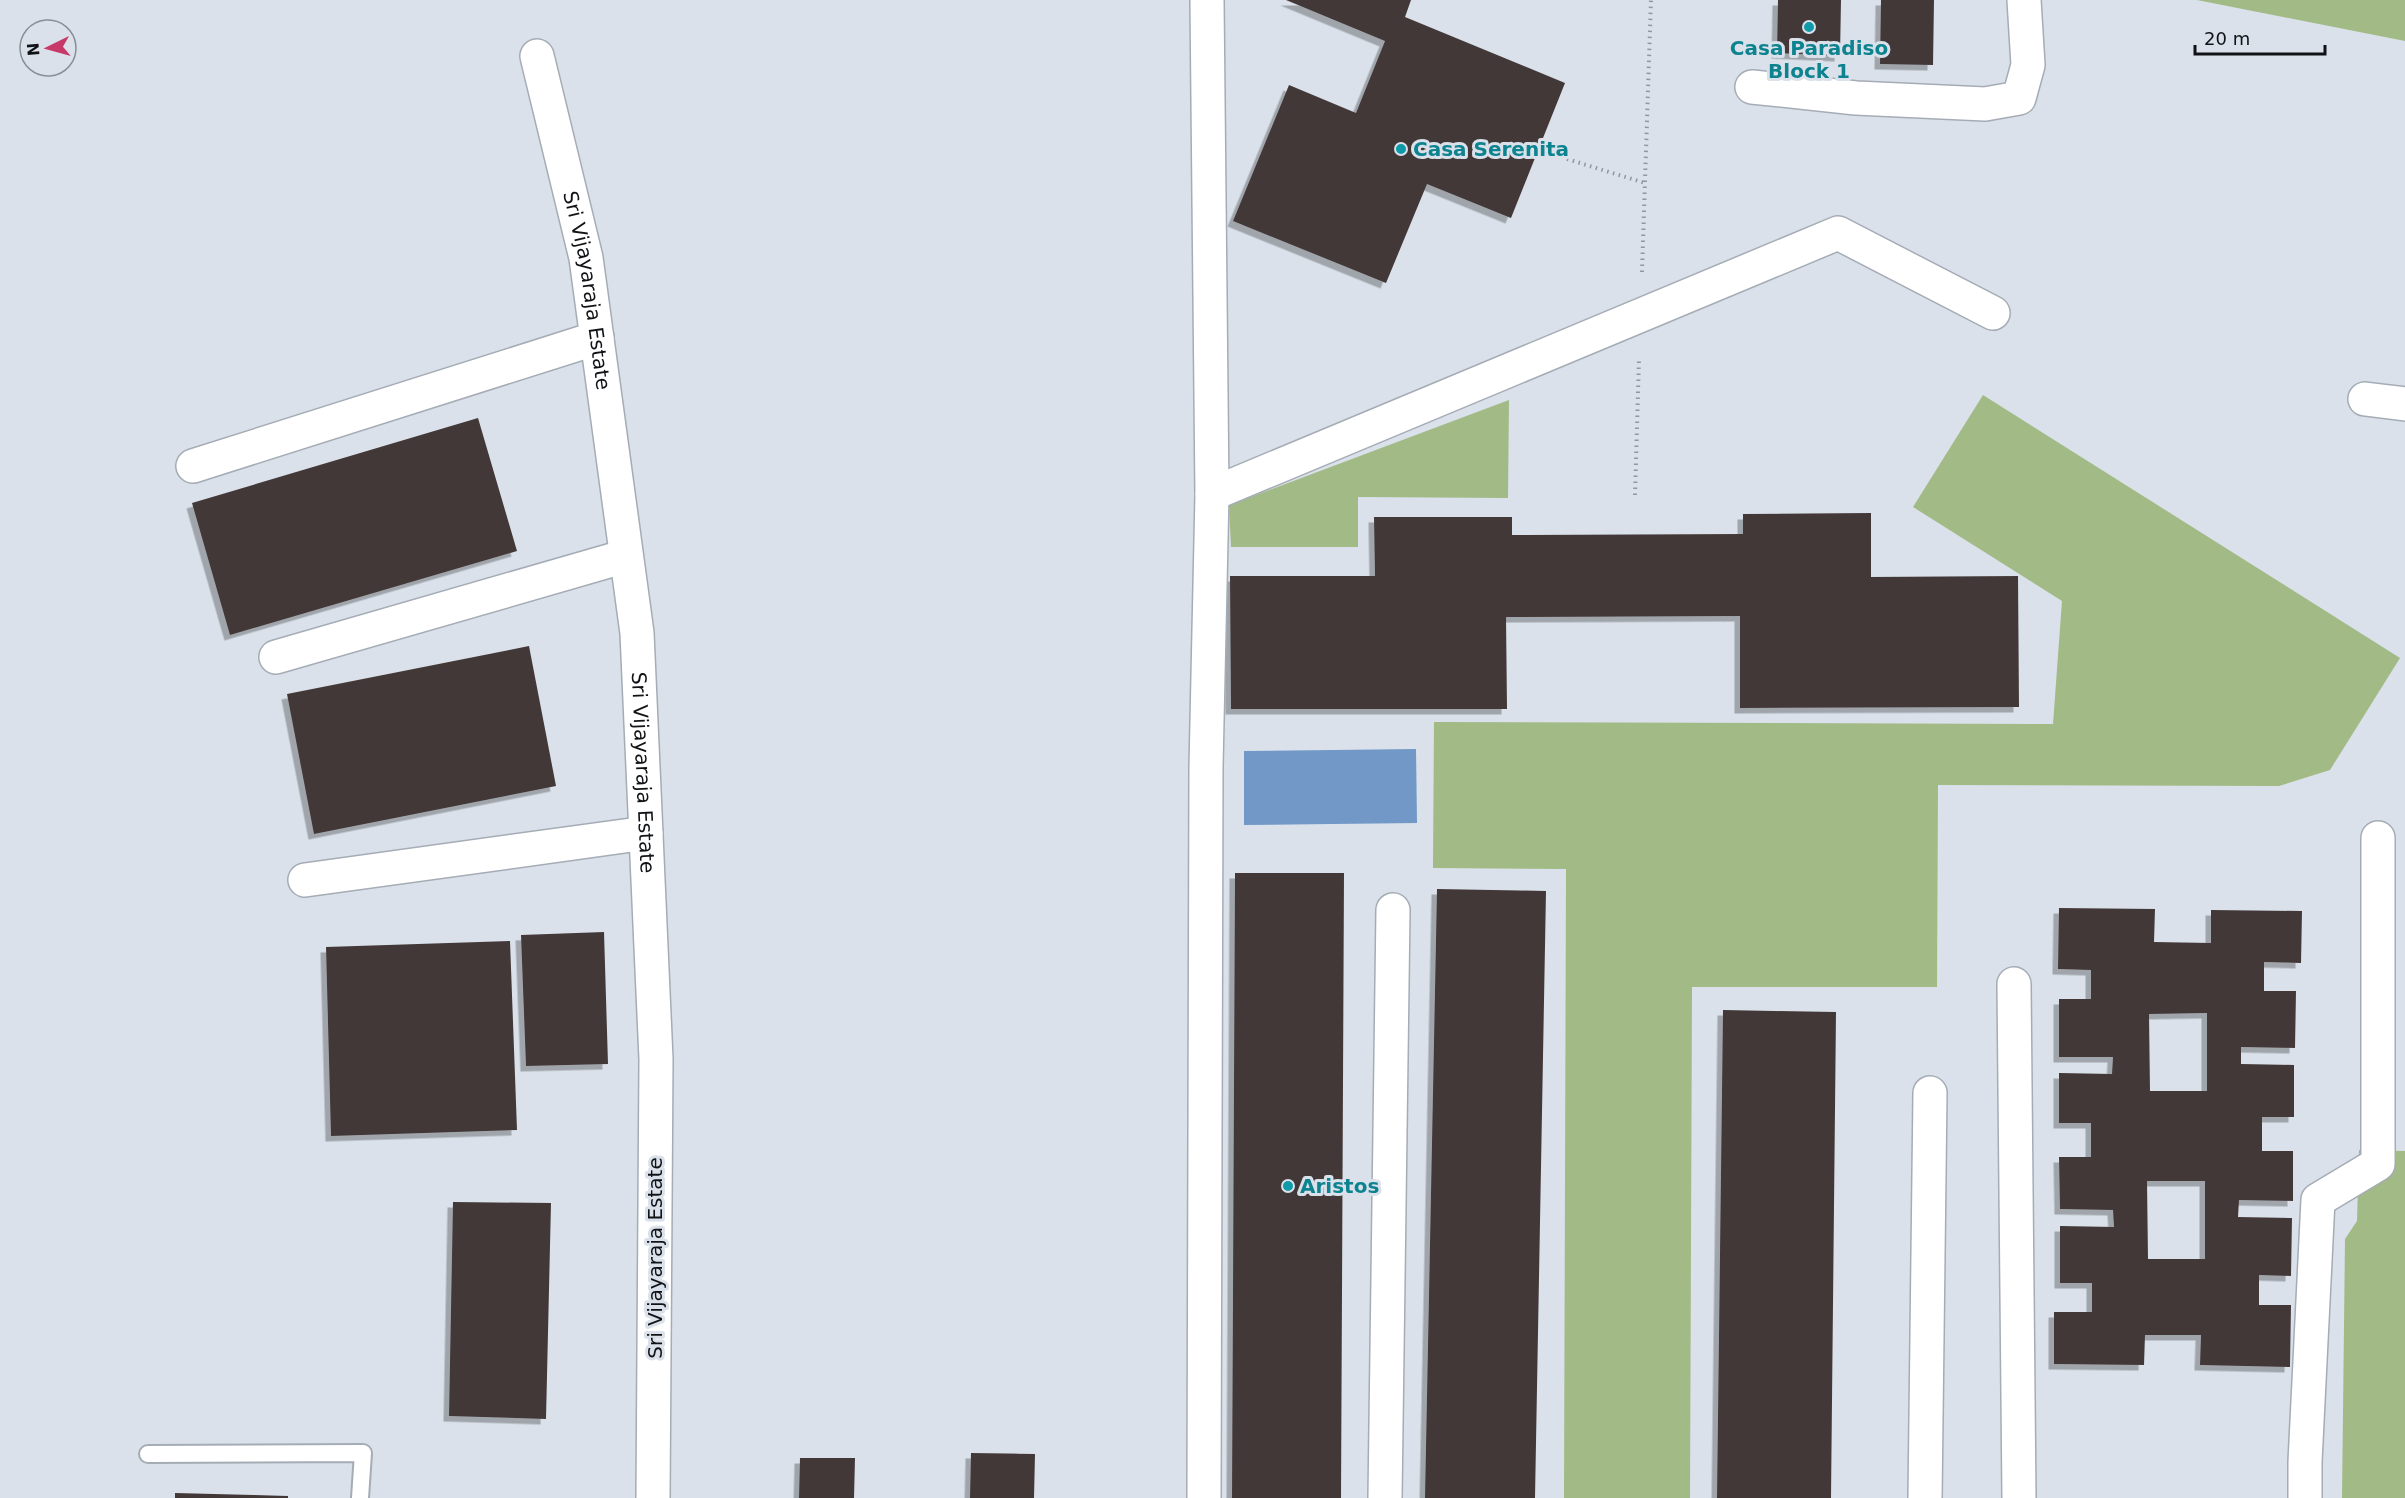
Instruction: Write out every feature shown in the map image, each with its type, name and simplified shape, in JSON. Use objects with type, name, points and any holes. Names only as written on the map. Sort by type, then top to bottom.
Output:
[{"type":"street","points":[[1204,1498],[1206,767],[1212,494],[1207,0]]},
{"type":"street","points":[[1752,87],[1856,98],[1986,104],[2019,98],[2028,65],[2024,0]]},
{"type":"street","name":"Sri Vijayaraja Estate","points":[[537,56],[586,258],[637,633],[656,1059],[653,1498]]},
{"type":"street","points":[[1212,494],[1838,233],[1993,313]]},
{"type":"street","points":[[193,465],[597,338]]},
{"type":"street","points":[[2365,399],[2405,404]]},
{"type":"street","points":[[276,657],[626,556]]},
{"type":"street","points":[[305,880],[646,833]]},
{"type":"street","points":[[2305,1498],[2318,1200],[2378,1164],[2378,838]]},
{"type":"street","points":[[1385,1498],[1393,910]]},
{"type":"street","points":[[2014,984],[2019,1498]]},
{"type":"street","points":[[1925,1498],[1930,1093]]},
{"type":"lane","points":[[148,1454],[363,1453],[360,1498]]},
{"type":"path","points":[[1635,495],[1651,0]]},
{"type":"path","points":[[1567,159],[1645,183]]},
{"type":"green space","points":[[2197,0],[2405,0],[2405,41]]},
{"type":"green space","points":[[1983,395],[2400,658],[2330,770],[2279,786],[1938,785],[1937,987],[1692,987],[1690,1498],[1564,1498],[1566,869],[1433,868],[1434,722],[2053,724],[2062,601],[1913,507]]},
{"type":"green space","points":[[1509,400],[1508,498],[1358,497],[1358,547],[1231,547],[1229,505]]},
{"type":"green space","points":[[2359,1150],[2405,1151],[2405,1498],[2342,1498],[2345,1239],[2357,1221]]},
{"type":"water","points":[[1416,749],[1417,823],[1244,825],[1244,751]]},
{"type":"building","name":"Casa Serenita","points":[[1286,0],[1411,0],[1405,17],[1565,83],[1511,218],[1427,184],[1386,283],[1233,221],[1289,85],[1356,113],[1385,41]]},
{"type":"building","name":"Casa Paradiso Block 1","points":[[1778,0],[1841,0],[1840,56],[1777,53]]},
{"type":"building","name":"Casa Paradiso Block 1","points":[[1881,0],[1934,0],[1933,65],[1880,64]]},
{"type":"building","points":[[478,418],[517,551],[230,635],[192,503]]},
{"type":"building","points":[[1871,513],[1871,577],[2018,576],[2019,707],[1740,708],[1740,616],[1506,617],[1507,709],[1231,709],[1230,576],[1375,576],[1374,517],[1512,517],[1512,535],[1743,534],[1743,514]]},
{"type":"building","points":[[529,646],[556,786],[314,834],[287,694]]},
{"type":"building","name":"Aristos","points":[[1235,873],[1344,873],[1341,1498],[1232,1498]]},
{"type":"building","name":"Aristos","points":[[1437,889],[1546,891],[1535,1498],[1425,1498]]},
{"type":"building","points":[[2059,908],[2155,909],[2154,942],[2211,943],[2211,910],[2302,911],[2301,963],[2264,962],[2264,991],[2296,991],[2295,1048],[2241,1047],[2241,1064],[2294,1065],[2294,1117],[2262,1117],[2262,1151],[2293,1151],[2293,1201],[2239,1200],[2238,1217],[2292,1218],[2291,1276],[2259,1275],[2259,1305],[2291,1305],[2290,1367],[2200,1365],[2201,1335],[2145,1335],[2144,1365],[2054,1364],[2054,1312],[2092,1312],[2092,1283],[2060,1283],[2060,1226],[2114,1227],[2113,1210],[2060,1209],[2059,1157],[2091,1157],[2091,1123],[2059,1123],[2059,1073],[2112,1074],[2113,1057],[2059,1057],[2059,999],[2091,999],[2091,970],[2058,969]],"holes":[[[2207,1013],[2207,1091],[2150,1091],[2149,1014]],[[2147,1181],[2205,1181],[2205,1259],[2148,1259]]]},
{"type":"building","points":[[604,932],[608,1064],[526,1066],[521,935]]},
{"type":"building","points":[[510,941],[517,1130],[331,1136],[326,947]]},
{"type":"building","points":[[1723,1010],[1836,1012],[1831,1498],[1717,1498]]},
{"type":"building","points":[[453,1202],[551,1203],[546,1419],[449,1416]]},
{"type":"building","points":[[971,1453],[1035,1454],[1034,1498],[970,1498]]},
{"type":"building","points":[[800,1458],[855,1458],[854,1498],[799,1498]]},
{"type":"building","points":[[175,1493],[288,1496],[288,1498],[175,1498]]},
{"type":"place","name":"Casa Paradiso Block 1","points":[[1809,27]]},
{"type":"place","name":"Casa Serenita","points":[[1401,149]]},
{"type":"place","name":"Aristos","points":[[1288,1186]]}]
